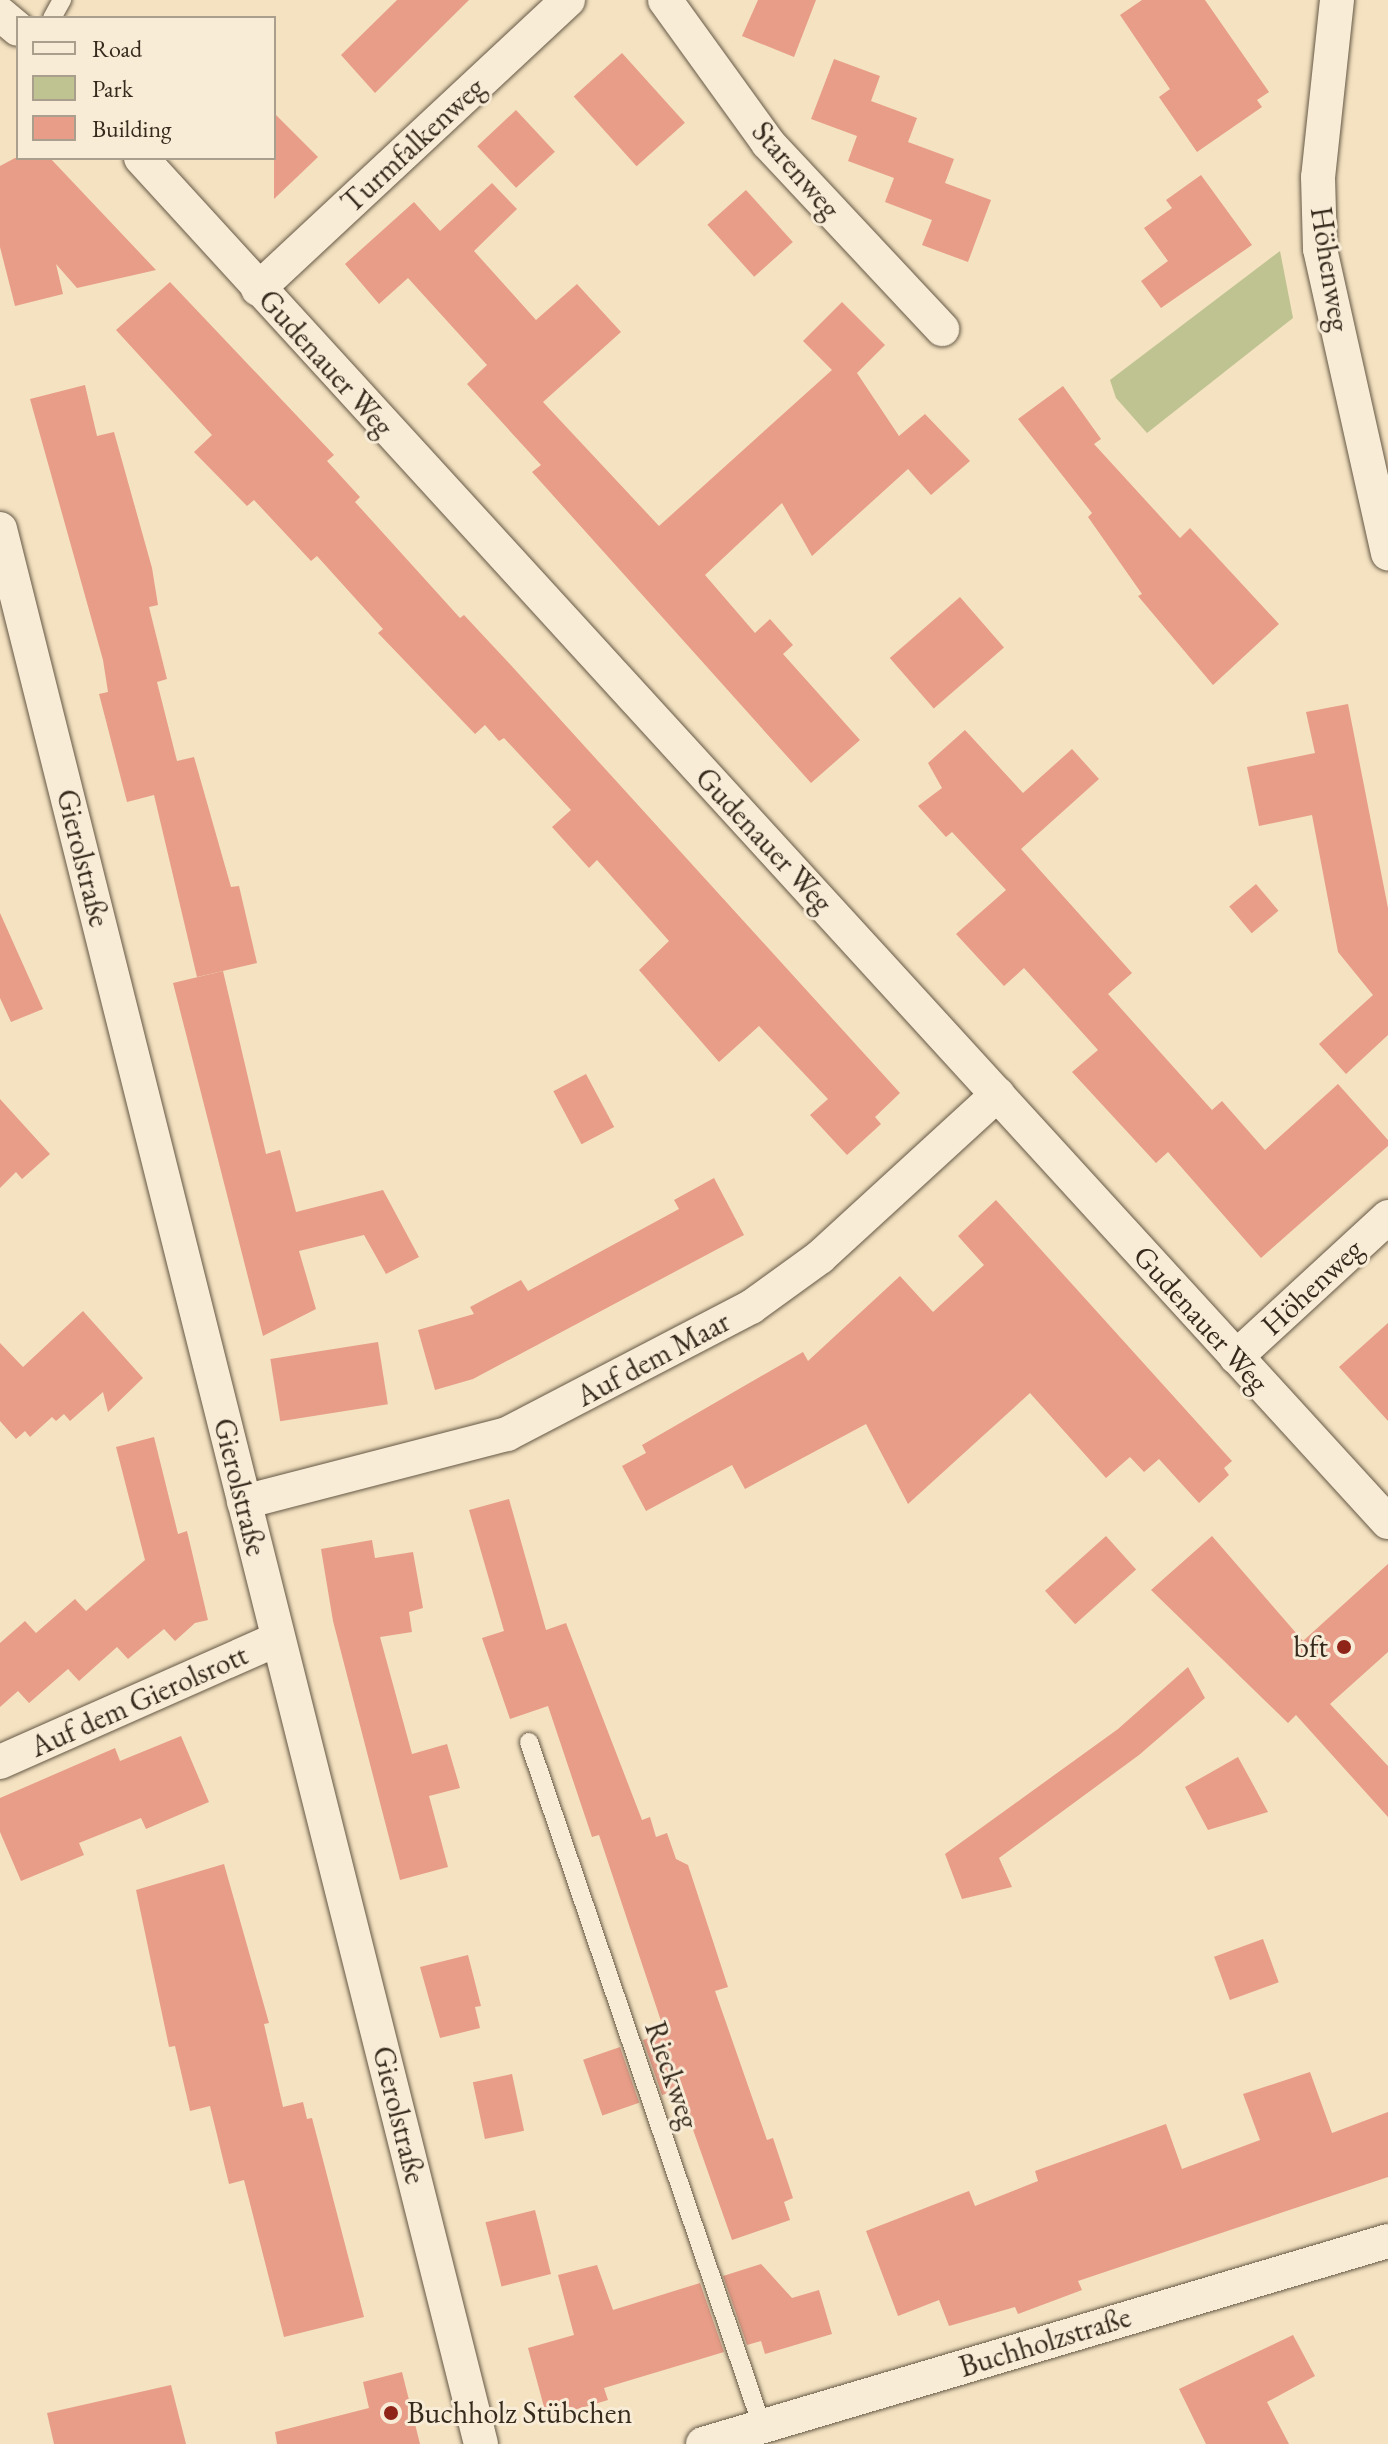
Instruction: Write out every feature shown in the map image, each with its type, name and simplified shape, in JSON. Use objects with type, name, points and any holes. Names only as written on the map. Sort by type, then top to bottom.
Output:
[{"type":"street","name":"Turmfalkenweg","points":[[258,289],[568,0]]},
{"type":"street","name":"Starenweg","points":[[665,0],[768,143],[942,329]]},
{"type":"street","name":"Höhenweg","points":[[1337,0],[1318,177],[1320,249],[1387,540]]},
{"type":"street","points":[[0,14],[16,27]]},
{"type":"street","name":"Gudenauer Weg","points":[[143,160],[1388,1522]]},
{"type":"street","name":"Gierolstraße","points":[[0,529],[481,2444]]},
{"type":"street","name":"Auf dem Maar","points":[[244,1502],[507,1434],[751,1307],[820,1257],[998,1094]]},
{"type":"street","name":"Höhenweg","points":[[1236,1357],[1388,1217]]},
{"type":"street","name":"Auf dem Gierolsrott","points":[[0,1762],[278,1639]]},
{"type":"street","name":"Buchholzstraße","points":[[703,2444],[1388,2241]]},
{"type":"lane","name":"Rieckweg","points":[[529,1742],[762,2426]]},
{"type":"green space","points":[[1280,251],[1293,318],[1147,433],[1116,398],[1110,380]]},
{"type":"building","points":[[397,0],[469,0],[375,93],[341,55]]},
{"type":"building","points":[[758,0],[816,0],[794,57],[742,36]]},
{"type":"building","points":[[1142,0],[1205,0],[1269,92],[1257,100],[1262,107],[1197,152],[1159,97],[1170,89],[1120,15]]},
{"type":"building","points":[[622,53],[685,123],[637,166],[574,96]]},
{"type":"building","points":[[834,59],[880,76],[871,101],[917,118],[908,142],[954,159],[945,183],[991,200],[968,262],[922,245],[932,220],[885,202],[894,178],[848,161],[857,136],[811,119]]},
{"type":"building","points":[[516,110],[555,152],[516,188],[477,146]]},
{"type":"building","points":[[276,115],[318,157],[274,199],[276,160]]},
{"type":"building","points":[[15,158],[52,160],[156,270],[77,288],[56,264],[63,294],[15,306],[0,247],[0,166]]},
{"type":"building","points":[[1201,175],[1252,245],[1161,308],[1141,281],[1168,261],[1144,228],[1172,208],[1166,200]]},
{"type":"building","points":[[492,183],[517,209],[474,251],[536,320],[577,284],[621,332],[543,402],[659,526],[832,370],[803,341],[842,302],[885,345],[857,373],[899,436],[925,414],[970,461],[931,495],[908,469],[812,556],[782,503],[705,575],[755,633],[770,619],[793,645],[783,654],[860,740],[811,783],[532,472],[541,465],[467,384],[487,365],[408,278],[379,304],[345,264],[414,202],[440,231]]},
{"type":"building","points":[[746,190],[793,242],[754,277],[707,225]]},
{"type":"building","points":[[170,282],[334,455],[327,461],[360,497],[355,502],[460,618],[464,615],[507,661],[900,1093],[875,1117],[881,1124],[847,1155],[810,1115],[828,1099],[759,1026],[719,1062],[639,970],[669,941],[597,860],[589,868],[552,827],[571,810],[504,738],[499,741],[485,725],[475,734],[378,633],[383,629],[317,556],[311,561],[254,500],[247,506],[194,452],[212,435],[116,330]]},
{"type":"building","points":[[85,385],[97,436],[114,432],[152,568],[158,605],[149,607],[167,679],[157,682],[177,761],[194,757],[231,887],[239,886],[257,963],[197,977],[154,795],[127,802],[99,694],[108,692],[103,660],[30,399]]},
{"type":"building","points":[[1063,386],[1101,439],[1094,444],[1180,538],[1190,528],[1279,624],[1213,685],[1138,596],[1142,594],[1088,517],[1092,513],[1018,419]]},
{"type":"building","points":[[960,597],[1004,648],[934,709],[890,658]]},
{"type":"building","points":[[1348,704],[1388,908],[1388,1035],[1346,1074],[1319,1044],[1373,995],[1338,952],[1312,815],[1259,826],[1247,767],[1315,753],[1306,712]]},
{"type":"building","points":[[965,730],[1023,793],[1072,749],[1099,779],[1021,849],[1132,973],[1108,994],[1212,1110],[1222,1101],[1265,1150],[1338,1084],[1388,1140],[1388,1146],[1261,1258],[1168,1152],[1156,1163],[1072,1072],[1098,1050],[1024,968],[1004,986],[956,934],[1006,890],[952,832],[946,837],[918,806],[942,788],[928,763]]},
{"type":"building","points":[[1256,884],[1278,911],[1252,933],[1229,906]]},
{"type":"building","points":[[0,913],[43,1009],[11,1022],[0,998]]},
{"type":"building","points":[[223,971],[266,1154],[280,1150],[296,1212],[383,1190],[419,1257],[386,1274],[364,1235],[299,1251],[316,1309],[263,1336],[173,983]]},
{"type":"building","points":[[586,1074],[614,1127],[581,1144],[553,1091]]},
{"type":"building","points":[[0,1099],[50,1154],[22,1179],[16,1172],[0,1188]]},
{"type":"building","points":[[714,1178],[744,1235],[473,1379],[435,1390],[418,1330],[474,1314],[470,1307],[521,1280],[528,1291],[679,1209],[674,1200]]},
{"type":"building","points":[[996,1200],[1232,1461],[1224,1468],[1229,1475],[1199,1503],[1159,1459],[1144,1472],[1130,1457],[1106,1478],[1030,1393],[908,1504],[866,1424],[745,1489],[732,1465],[646,1511],[622,1466],[646,1453],[642,1445],[803,1352],[808,1361],[900,1276],[933,1312],[984,1265],[958,1236]]},
{"type":"building","points":[[83,1311],[143,1378],[108,1412],[103,1392],[70,1421],[64,1414],[56,1421],[52,1417],[30,1437],[25,1431],[16,1439],[0,1421],[0,1343],[23,1367]]},
{"type":"building","points":[[1388,1323],[1388,1421],[1339,1367]]},
{"type":"building","points":[[378,1342],[388,1404],[280,1421],[270,1359]]},
{"type":"building","points":[[154,1437],[178,1534],[187,1531],[208,1620],[195,1623],[175,1641],[164,1629],[128,1659],[117,1647],[79,1681],[68,1669],[29,1703],[18,1691],[0,1707],[0,1643],[25,1621],[36,1633],[75,1599],[86,1611],[145,1560],[116,1447]]},
{"type":"building","points":[[509,1499],[546,1630],[566,1623],[642,1820],[650,1817],[656,1837],[667,1833],[676,1859],[688,1865],[728,1987],[715,1991],[767,2140],[773,2138],[793,2198],[784,2202],[790,2220],[732,2240],[679,2090],[662,2095],[643,2040],[665,2033],[599,1835],[592,1837],[548,1706],[510,1719],[482,1638],[504,1631],[469,1510]]},
{"type":"building","points":[[1106,1536],[1136,1569],[1075,1624],[1045,1591]]},
{"type":"building","points":[[1212,1536],[1303,1641],[1388,1564],[1388,1652],[1330,1704],[1388,1766],[1388,1817],[1296,1715],[1288,1723],[1151,1590]]},
{"type":"building","points":[[372,1540],[375,1558],[413,1552],[423,1608],[409,1612],[412,1632],[380,1637],[412,1754],[447,1744],[460,1788],[429,1796],[448,1867],[400,1880],[333,1621],[321,1549]]},
{"type":"building","points":[[1188,1667],[1205,1698],[1139,1755],[999,1858],[1012,1887],[962,1899],[945,1854],[1118,1729]]},
{"type":"building","points":[[181,1736],[209,1802],[146,1829],[141,1818],[79,1843],[84,1855],[21,1881],[0,1832],[0,1798],[115,1748],[120,1761]]},
{"type":"building","points":[[1238,1757],[1268,1812],[1208,1830],[1185,1787]]},
{"type":"building","points":[[224,1864],[269,2023],[264,2024],[283,2107],[303,2102],[307,2119],[312,2118],[364,2317],[284,2337],[244,2180],[229,2184],[210,2106],[190,2111],[175,2046],[169,2047],[136,1890]]},
{"type":"building","points":[[1263,1939],[1279,1982],[1230,2000],[1214,1957]]},
{"type":"building","points":[[468,1955],[481,2006],[475,2007],[480,2028],[440,2038],[420,1967]]},
{"type":"building","points":[[620,2047],[639,2103],[602,2115],[583,2060]]},
{"type":"building","points":[[1310,2072],[1332,2133],[1388,2112],[1388,2177],[1078,2281],[1082,2290],[1018,2314],[1015,2307],[949,2326],[939,2300],[898,2316],[866,2231],[969,2191],[975,2206],[1038,2181],[1035,2171],[1166,2124],[1182,2169],[1260,2140],[1243,2094]]},
{"type":"building","points":[[512,2074],[524,2131],[485,2139],[473,2082]]},
{"type":"building","points":[[535,2210],[551,2274],[501,2286],[486,2222]]},
{"type":"building","points":[[761,2264],[792,2298],[819,2290],[832,2334],[765,2354],[761,2341],[747,2345],[723,2276]]},
{"type":"building","points":[[597,2265],[613,2310],[700,2283],[724,2352],[604,2388],[608,2400],[547,2418],[528,2348],[574,2335],[558,2275]]},
{"type":"building","points":[[1293,2335],[1315,2376],[1267,2402],[1289,2444],[1206,2444],[1179,2389]]},
{"type":"building","points":[[402,2372],[420,2444],[277,2444],[275,2432],[369,2408],[363,2382]]},
{"type":"building","points":[[171,2385],[186,2444],[54,2444],[47,2413]]},
{"type":"place","name":"bft","points":[[1344,1647]]},
{"type":"place","name":"Buchholz Stübchen","points":[[391,2413]]}]
